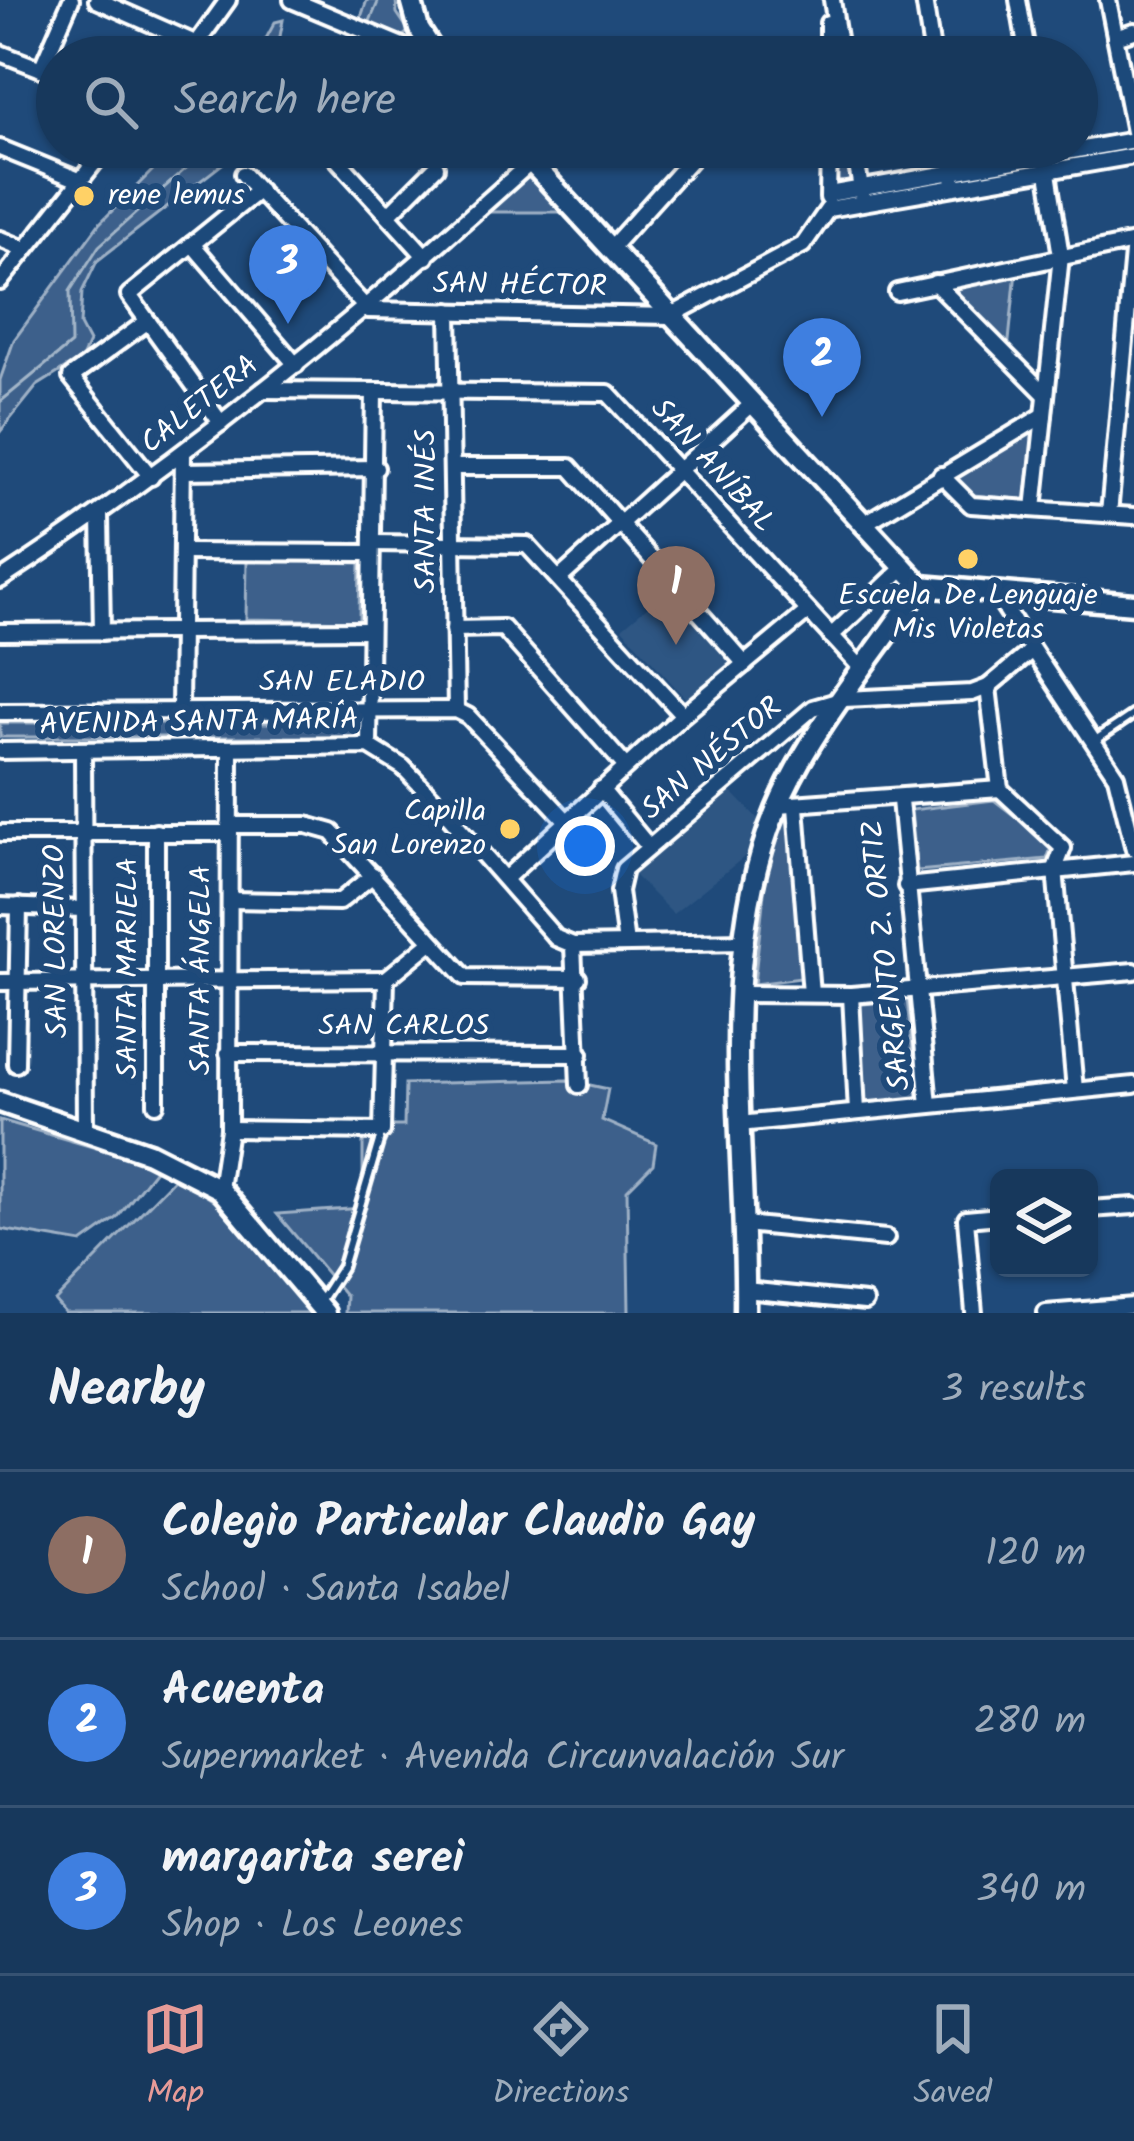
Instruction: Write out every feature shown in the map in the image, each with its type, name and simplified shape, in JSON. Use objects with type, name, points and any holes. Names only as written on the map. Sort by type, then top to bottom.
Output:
[{"type":"main road","points":[[411,0],[423,36]]},
{"type":"main road","points":[[537,168],[921,586],[1134,604]]},
{"type":"main road","points":[[745,1313],[739,1124],[746,941],[787,806],[844,699],[921,586]]},
{"type":"main road","points":[[0,1102],[149,1153],[220,1189],[321,1309]]},
{"type":"street","points":[[55,36],[71,0]]},
{"type":"street","points":[[98,0],[164,36]]},
{"type":"street","points":[[203,36],[228,0]]},
{"type":"street","points":[[292,0],[378,36]]},
{"type":"street","points":[[829,36],[830,0]]},
{"type":"street","points":[[830,0],[837,36]]},
{"type":"street","points":[[924,0],[930,36]]},
{"type":"street","points":[[1018,0],[1024,36]]},
{"type":"street","points":[[1098,145],[1134,136],[1108,0]]},
{"type":"street","points":[[1115,37],[1134,32]]},
{"type":"street","points":[[416,36],[421,33]]},
{"type":"street","points":[[0,53],[36,66]]},
{"type":"street","points":[[0,148],[36,163]]},
{"type":"street","points":[[1098,157],[1134,156]]},
{"type":"street","points":[[49,168],[79,180]]},
{"type":"street","points":[[0,282],[22,248],[89,168]]},
{"type":"street","points":[[345,168],[427,256]]},
{"type":"street","points":[[388,215],[435,168]]},
{"type":"street","name":"CALETERA","points":[[0,580],[100,515],[368,310],[511,168]]},
{"type":"street","points":[[610,249],[683,168]]},
{"type":"street","points":[[670,316],[803,244],[828,202],[829,168]]},
{"type":"street","points":[[858,168],[862,194]]},
{"type":"street","points":[[952,168],[954,180]]},
{"type":"street","points":[[828,202],[1007,168]]},
{"type":"street","points":[[1034,508],[1061,256],[1047,168]]},
{"type":"street","points":[[243,174],[368,310]]},
{"type":"street","points":[[221,423],[129,295],[259,190]]},
{"type":"street","points":[[0,239],[22,248]]},
{"type":"street","points":[[897,292],[1134,242],[1109,514]]},
{"type":"street","points":[[192,244],[296,364]]},
{"type":"street","points":[[935,283],[1046,395]]},
{"type":"street","name":"SAN HÉCTOR","points":[[368,310],[670,316]]},
{"type":"street","name":"SANTA INÉS","points":[[449,311],[456,710]]},
{"type":"street","points":[[148,321],[71,377],[151,477]]},
{"type":"street","name":"SAN ANÍBAL","points":[[263,390],[608,393],[806,614],[863,670]]},
{"type":"street","points":[[369,746],[374,391]]},
{"type":"street","points":[[560,578],[751,405]]},
{"type":"street","points":[[862,525],[1044,416]]},
{"type":"street","points":[[180,710],[183,454]]},
{"type":"street","points":[[453,467],[570,467],[745,664]]},
{"type":"street","points":[[183,471],[376,468]]},
{"type":"street","points":[[941,475],[971,505],[1134,516]]},
{"type":"street","points":[[100,515],[102,632]]},
{"type":"street","points":[[182,552],[527,544],[683,715]]},
{"type":"street","points":[[831,636],[902,569]]},
{"type":"street","points":[[993,590],[1094,741],[1131,806],[1134,849]]},
{"type":"street","points":[[506,878],[683,715],[806,614]]},
{"type":"street","points":[[454,629],[503,628],[626,767]]},
{"type":"street","points":[[0,632],[370,630]]},
{"type":"street","points":[[844,699],[988,687],[1032,650]]},
{"type":"street","points":[[988,687],[1000,790],[1061,844],[1063,856],[1055,869],[1075,1090]]},
{"type":"street","name":"SAN NÉSTOR","points":[[626,944],[620,882],[624,869],[813,708],[844,699]]},
{"type":"street","name":"SAN ELADIO","points":[[0,712],[456,710],[468,716],[566,820]]},
{"type":"street","name":"AVENIDA SANTA MARÍA","points":[[0,751],[369,746],[403,767],[506,878],[542,925],[573,945]]},
{"type":"street","name":"SANTA ÁNGELA","points":[[220,1189],[229,1129],[230,750]]},
{"type":"street","name":"SAN LORENZO","points":[[83,751],[85,1130]]},
{"type":"street","points":[[601,789],[650,847]]},
{"type":"street","points":[[811,994],[787,806],[1000,790]]},
{"type":"street","name":"SARGENTO Z. ORTIZ","points":[[900,800],[929,1105]]},
{"type":"street","points":[[1,833],[322,826],[465,976],[578,978]]},
{"type":"street","name":"SANTA MARIELA","points":[[156,832],[156,1104]]},
{"type":"street","points":[[906,886],[1134,863]]},
{"type":"street","points":[[230,900],[339,902],[373,875]]},
{"type":"street","points":[[0,906],[83,909]]},
{"type":"street","points":[[16,1064],[19,906]]},
{"type":"street","points":[[579,1085],[573,945],[746,941]]},
{"type":"street","points":[[0,982],[386,979],[430,943]]},
{"type":"street","points":[[741,994],[851,995],[1134,971]]},
{"type":"street","points":[[229,1129],[382,1131],[386,979]]},
{"type":"street","points":[[851,995],[857,1112]]},
{"type":"street","name":"SAN CARLOS","points":[[228,1053],[580,1054]]},
{"type":"street","points":[[739,1124],[1134,1084]]},
{"type":"street","points":[[1098,1208],[1134,1205]]},
{"type":"street","points":[[974,1313],[966,1219],[990,1217]]},
{"type":"street","points":[[745,1224],[886,1238]]},
{"type":"street","points":[[745,1290],[865,1302]]},
{"type":"street","points":[[1046,1313],[1134,1306]]},
{"type":"lane","points":[[1094,741],[1134,713]]},
{"type":"lane","points":[[321,1309],[342,1267],[382,1131]]},
{"type":"shaded area","points":[[367,0],[396,0],[397,13],[409,31],[396,36],[360,20]]},
{"type":"shaded area","points":[[283,20],[280,36],[267,36],[275,22]]},
{"type":"shaded area","points":[[155,168],[217,168],[97,261],[82,292],[80,325],[89,342],[82,358],[37,386],[0,432],[0,380],[14,340],[99,224]]},
{"type":"shaded area","points":[[533,168],[572,212],[481,212]]},
{"type":"shaded area","points":[[833,168],[851,168],[852,184],[833,180]]},
{"type":"shaded area","points":[[1016,271],[1008,351],[945,285]]},
{"type":"shaded area","points":[[1028,430],[1036,431],[1030,500],[973,495],[951,474]]},
{"type":"shaded area","points":[[247,560],[360,563],[359,621],[246,619]]},
{"type":"shaded area","points":[[665,592],[730,663],[686,699],[622,628]]},
{"type":"shaded area","points":[[0,723],[358,723],[357,737],[0,737]]},
{"type":"shaded area","points":[[729,789],[761,822],[754,849],[673,914],[632,873]]},
{"type":"shaded area","points":[[994,800],[1052,845],[1047,859],[917,871],[911,810]]},
{"type":"shaded area","points":[[791,809],[801,978],[754,984],[767,866],[781,811]]},
{"type":"shaded area","points":[[907,999],[918,1098],[866,1103],[855,1005]]},
{"type":"shaded area","points":[[567,1080],[608,1089],[602,1120],[656,1144],[653,1164],[627,1190],[629,1313],[345,1313],[346,1296],[277,1214],[363,1208],[363,1126],[404,1126],[405,1084]]},
{"type":"shaded area","points":[[0,1120],[158,1166],[117,1218],[82,1243],[0,1229]]},
{"type":"shaded area","points":[[177,1176],[229,1211],[316,1313],[65,1313],[55,1301]]},
{"type":"waterway","points":[[370,21],[379,0]]},
{"type":"waterway","points":[[0,402],[71,344],[70,291],[99,246],[186,168]]},
{"type":"place","name":"rene lemus","points":[[84,196]]},
{"type":"place","name":"margarita serei","points":[[288,324]]},
{"type":"place","name":"Acuenta","points":[[822,417]]},
{"type":"place","name":"Escuela De Lenguaje Mis Violetas","points":[[968,559]]},
{"type":"place","name":"Colegio Particular Claudio Gay","points":[[676,645]]},
{"type":"place","name":"Capilla San Lorenzo","points":[[510,829]]}]
